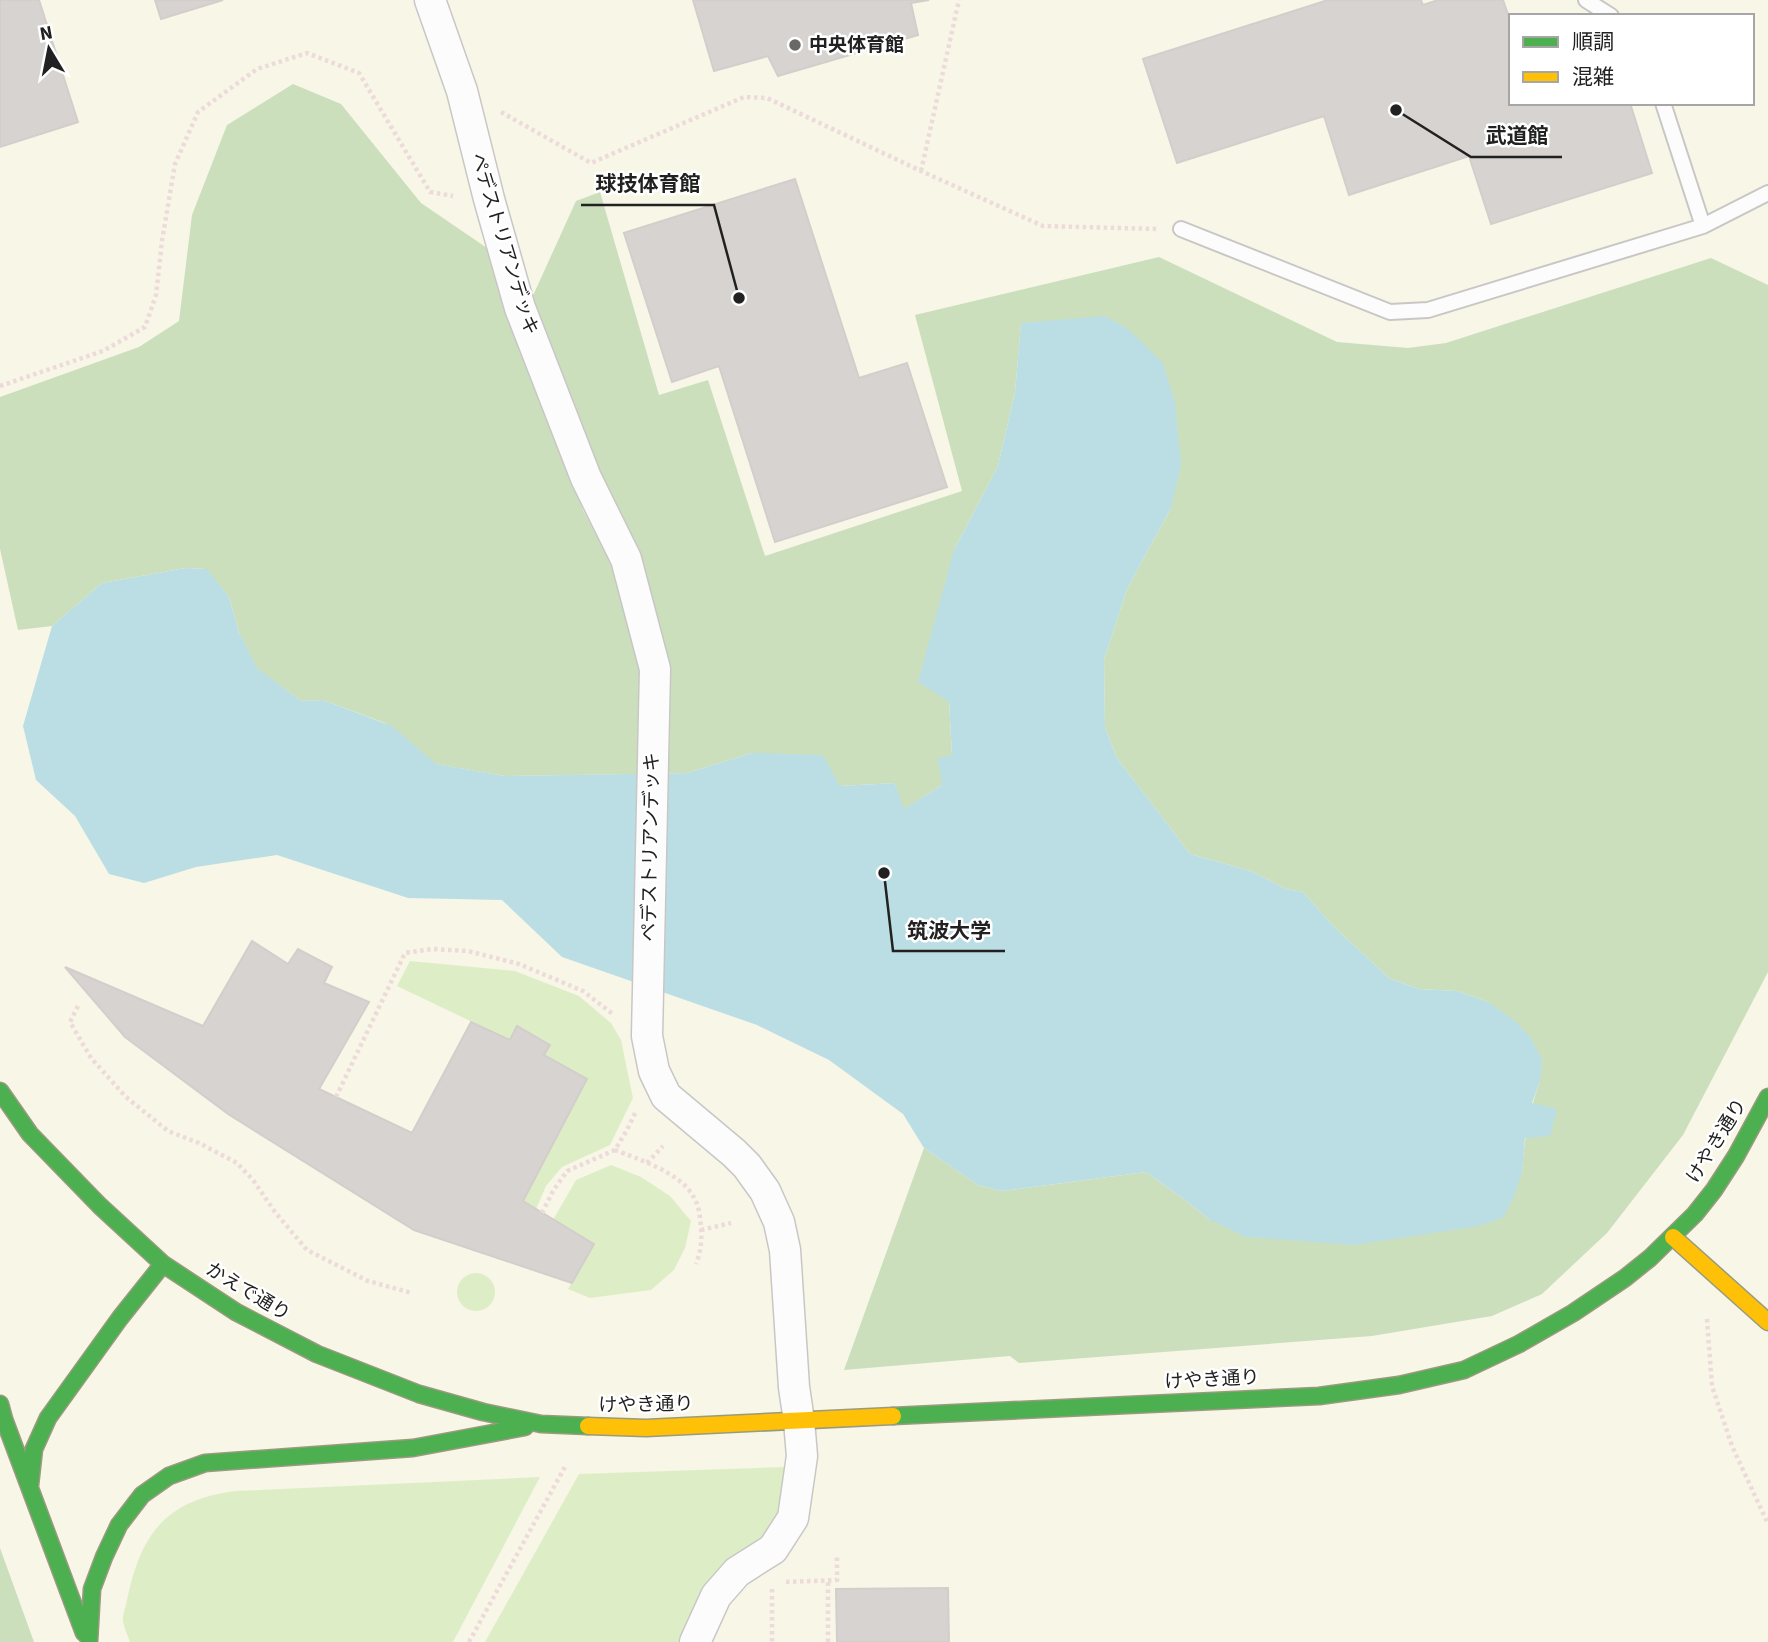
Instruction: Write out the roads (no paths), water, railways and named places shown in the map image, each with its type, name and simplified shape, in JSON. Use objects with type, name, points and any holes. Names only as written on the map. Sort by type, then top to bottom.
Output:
[{"type":"street","name":"ペデストリアンデッキ","points":[[430,0],[462,91],[520,308],[586,478],[626,559],[654,669],[647,1036],[654,1071],[666,1096],[747,1166],[765,1191],[779,1222],[785,1250],[794,1387],[802,1456],[793,1518],[774,1549],[737,1572],[716,1597],[695,1642]]},
{"type":"street","name":"かえで通り","points":[[0,1091],[30,1135],[100,1206],[163,1264],[236,1312],[317,1354],[419,1394],[483,1412],[541,1424]]},
{"type":"street","name":"けやき通り","points":[[541,1424],[646,1428],[1319,1396],[1392,1387],[1456,1373],[1543,1331],[1586,1306],[1623,1280],[1673,1237],[1719,1183],[1768,1097]]},
{"type":"street","points":[[1673,1237],[1768,1322]]},
{"type":"street","points":[[30,1485],[34,1449],[48,1418],[120,1318],[163,1264]]},
{"type":"street","points":[[0,1404],[88,1642]]},
{"type":"street","points":[[88,1642],[92,1589],[118,1524],[142,1496],[169,1476],[205,1463],[413,1448],[541,1424]]},
{"type":"lane","points":[[1586,0],[1608,14]]},
{"type":"lane","points":[[1664,105],[1703,226]]},
{"type":"lane","points":[[1181,229],[1390,312],[1428,310],[1703,226],[1768,193]]},
{"type":"water","points":[[1105,316],[1128,329],[1163,363],[1175,403],[1181,465],[1171,508],[1127,589],[1104,659],[1105,728],[1117,758],[1190,854],[1251,871],[1286,889],[1303,892],[1332,925],[1389,978],[1419,989],[1457,991],[1488,1002],[1515,1021],[1530,1037],[1542,1059],[1540,1081],[1532,1103],[1557,1109],[1550,1136],[1525,1138],[1522,1172],[1504,1217],[1479,1226],[1354,1245],[1246,1237],[1210,1220],[1146,1172],[1002,1191],[978,1185],[924,1148],[903,1114],[829,1060],[757,1025],[562,957],[502,900],[408,898],[277,855],[196,867],[144,883],[109,874],[75,816],[36,780],[23,726],[52,626],[102,583],[186,568],[207,569],[229,597],[239,632],[257,668],[301,701],[323,700],[392,726],[436,764],[505,776],[687,773],[752,753],[823,755],[840,786],[895,783],[904,809],[942,785],[938,758],[952,755],[949,702],[918,682],[954,550],[998,466],[1015,392],[1021,323]]},
{"type":"place","name":"中央体育館","points":[[795,45]]},
{"type":"place","name":"武道館","points":[[1396,110]]},
{"type":"place","name":"球技体育館","points":[[739,298]]},
{"type":"place","name":"筑波大学","points":[[884,873]]}]
